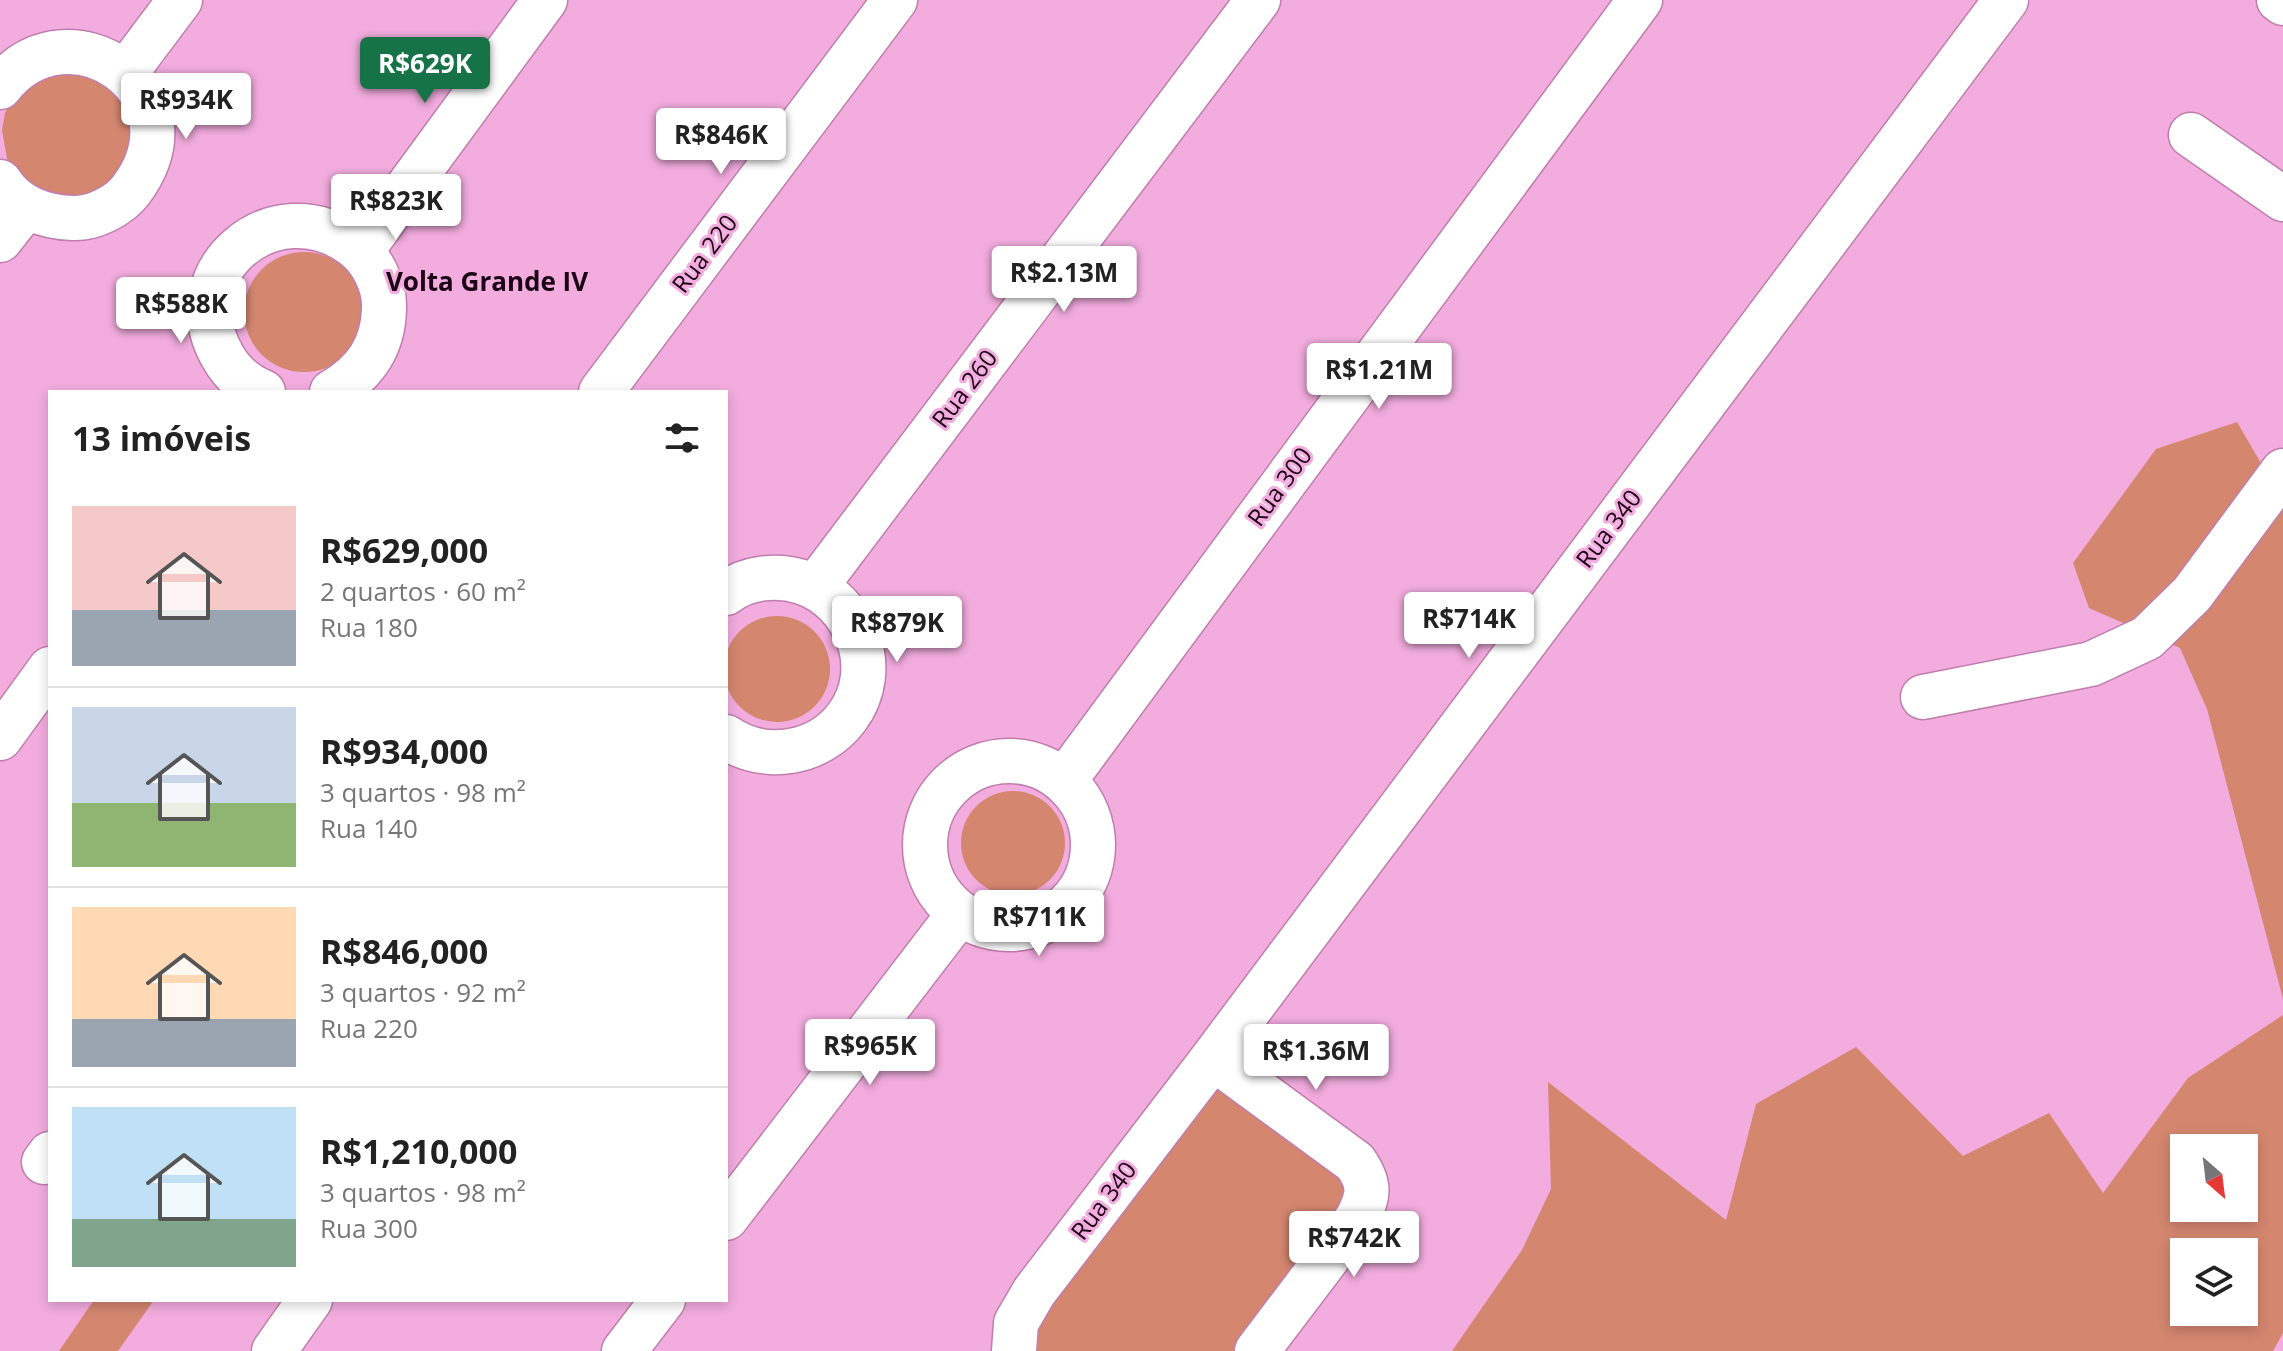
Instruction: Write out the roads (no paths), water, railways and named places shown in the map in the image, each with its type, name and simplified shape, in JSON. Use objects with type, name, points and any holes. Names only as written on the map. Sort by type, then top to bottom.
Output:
[{"type":"street","points":[[126,72],[180,0]]},
{"type":"street","points":[[361,251],[545,0]]},
{"type":"street","name":"Rua 220","points":[[602,390],[895,0]]},
{"type":"street","name":"Rua 260","points":[[816,586],[1258,0]]},
{"type":"street","name":"Rua 300","points":[[1064,781],[1640,0]]},
{"type":"street","name":"Rua 340","points":[[1014,1351],[1016,1323],[1034,1292],[2006,0]]},
{"type":"street","points":[[0,87],[22,65],[48,53],[76,51],[90,54],[103,57],[126,72],[143,94],[152,120],[153,147],[144,173],[127,195],[105,211],[78,218],[51,217],[9,209]]},
{"type":"street","points":[[2191,135],[2283,199]]},
{"type":"street","points":[[254,390],[231,370],[215,344],[209,314],[214,284],[228,258],[251,238],[279,226],[309,225],[338,234],[361,251],[377,273],[385,300],[384,328],[374,354],[357,376],[335,390]]},
{"type":"street","points":[[1923,697],[2091,664],[2147,638],[2192,594],[2283,471]]},
{"type":"street","points":[[728,591],[734,586],[761,578],[789,578],[816,586],[840,604],[856,629],[864,659],[861,689],[847,717],[826,738],[798,750],[768,754],[739,746],[728,738]]},
{"type":"street","points":[[0,738],[48,672]]},
{"type":"street","points":[[1014,761],[1041,767],[1064,781],[1082,803],[1092,830],[1092,858],[1083,886],[1065,907],[1041,923],[1013,929],[985,926],[959,914],[940,895],[928,870],[924,843],[930,817],[942,793],[963,775],[988,764],[1014,761]]},
{"type":"street","points":[[728,1215],[959,914]]},
{"type":"street","points":[[1213,1058],[1355,1162],[1366,1178],[1367,1199],[1357,1219],[1257,1351]]},
{"type":"street","points":[[274,1351],[309,1302]]},
{"type":"street","points":[[624,1351],[661,1302]]},
{"type":"district","name":"Volta Grande IV","points":[[487,282]]}]
